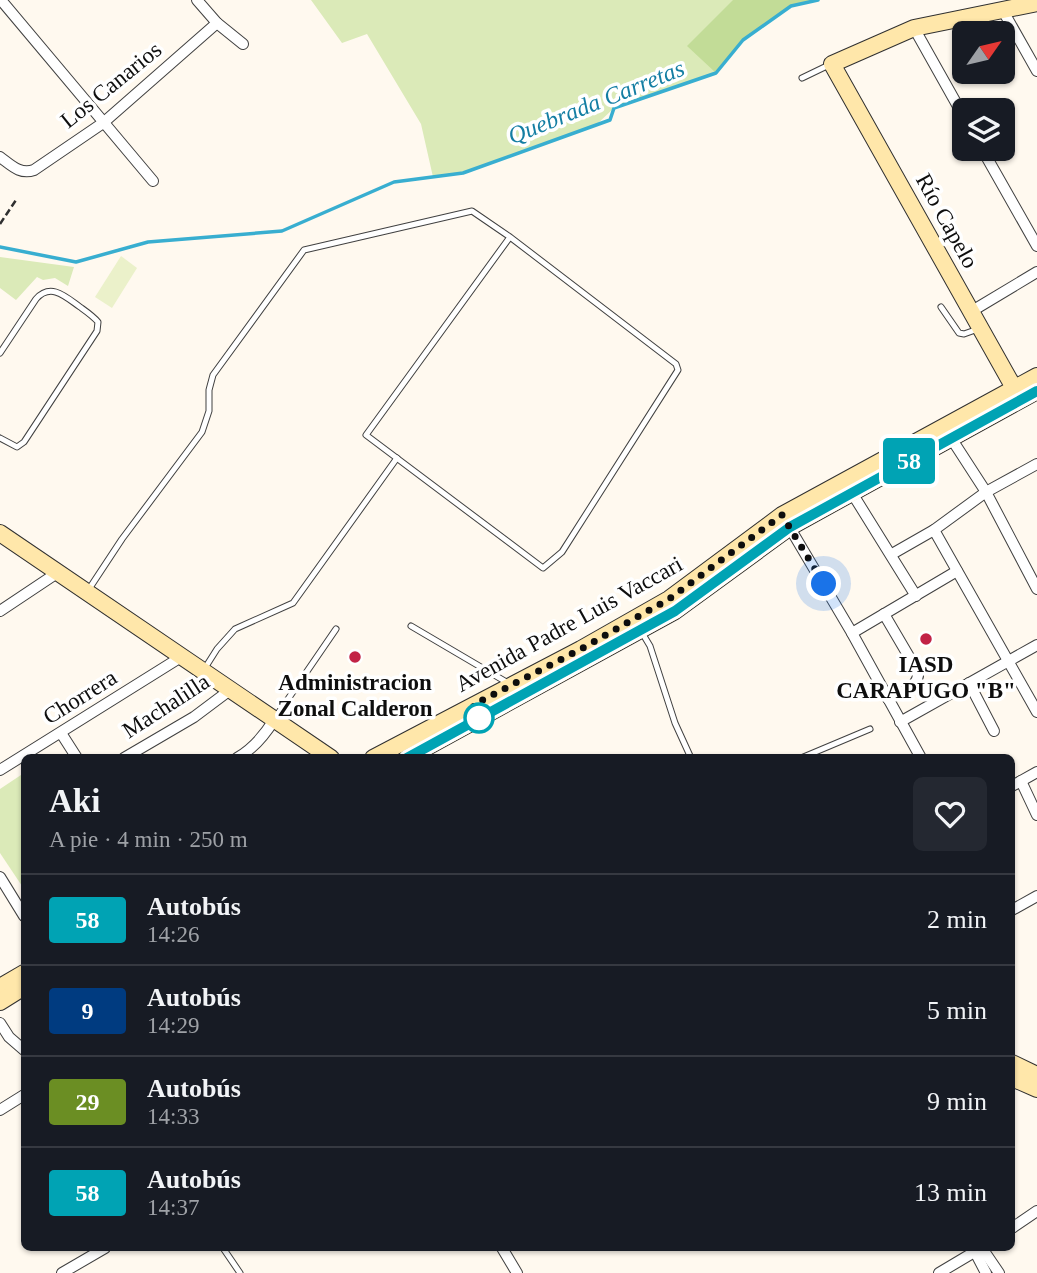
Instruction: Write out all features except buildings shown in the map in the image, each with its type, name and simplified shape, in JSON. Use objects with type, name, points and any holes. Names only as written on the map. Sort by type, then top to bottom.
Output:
[{"type":"main road","points":[[832,64],[914,27],[1037,3]]},
{"type":"main road","name":"Río Capelo","points":[[832,64],[1017,394]]},
{"type":"main road","name":"Avenida Padre Luis Vaccari","points":[[428,751],[687,603],[786,521],[852,493],[951,438],[1017,394],[1037,376]]},
{"type":"main road","name":"Avenida Padre Luis Vaccari","points":[[381,754],[512,686],[669,599],[786,521],[1017,394],[1037,391]]},
{"type":"main road","points":[[0,533],[326,754]]},
{"type":"main road","points":[[0,987],[21,975]]},
{"type":"main road","points":[[0,1002],[21,988]]},
{"type":"main road","points":[[1015,1064],[1037,1075]]},
{"type":"main road","points":[[1015,1079],[1037,1089]]},
{"type":"street","points":[[1,0],[153,181]]},
{"type":"street","points":[[197,0],[217,23],[243,44]]},
{"type":"street","points":[[1002,9],[1037,71]]},
{"type":"street","name":"Los Canarios","points":[[0,157],[18,170],[26,173],[34,170],[103,123],[217,23]]},
{"type":"street","points":[[914,27],[953,98]]},
{"type":"street","points":[[989,161],[1037,246]]},
{"type":"street","points":[[972,311],[1037,272]]},
{"type":"street","points":[[951,438],[986,492],[1037,589]]},
{"type":"street","points":[[892,554],[934,530],[986,492],[1037,465]]},
{"type":"street","points":[[852,493],[916,596]]},
{"type":"street","points":[[786,521],[852,633],[918,754]]},
{"type":"street","points":[[934,530],[1037,712]]},
{"type":"street","points":[[852,633],[957,571]]},
{"type":"street","points":[[0,611],[57,573]]},
{"type":"street","points":[[884,614],[919,678],[916,683],[888,699]]},
{"type":"street","points":[[900,722],[1037,645]]},
{"type":"street","name":"Chorrera","points":[[26,754],[181,657]]},
{"type":"street","points":[[969,683],[994,731]]},
{"type":"street","name":"Machalilla","points":[[131,754],[194,717],[230,690]]},
{"type":"street","points":[[243,754],[265,735],[274,720]]},
{"type":"street","points":[[61,733],[74,754]]},
{"type":"street","name":"Chorrera","points":[[0,770],[21,757]]},
{"type":"street","points":[[1037,772],[1016,783],[1037,815]]},
{"type":"street","points":[[0,877],[21,911]]},
{"type":"street","points":[[0,901],[10,894]]},
{"type":"street","points":[[1015,908],[1037,896]]},
{"type":"street","points":[[0,1023],[9,1037],[21,1047]]},
{"type":"street","points":[[0,1110],[21,1097]]},
{"type":"street","points":[[1015,1226],[1037,1211]]},
{"type":"street","points":[[62,1273],[100,1251]]},
{"type":"street","points":[[504,1251],[517,1273]]},
{"type":"street","points":[[939,1273],[976,1251]]},
{"type":"street","points":[[980,1251],[986,1273]]},
{"type":"street","points":[[981,1251],[999,1273]]},
{"type":"lane","points":[[802,78],[832,64]]},
{"type":"lane","points":[[86,592],[202,432],[209,411],[209,390],[214,374],[304,250],[472,211],[510,237],[676,364],[678,370],[562,552],[543,568],[366,435],[510,237]]},
{"type":"lane","points":[[0,353],[36,299],[48,290],[62,294],[98,322],[97,331],[24,442],[17,447],[0,438]]},
{"type":"lane","points":[[941,307],[959,333],[981,328]]},
{"type":"lane","points":[[203,672],[217,649],[235,629],[293,603],[397,458]]},
{"type":"lane","points":[[411,626],[512,686]]},
{"type":"lane","points":[[274,720],[336,629]]},
{"type":"lane","points":[[641,631],[649,646],[674,723],[689,754]]},
{"type":"lane","points":[[811,754],[870,729]]},
{"type":"lane","points":[[225,1251],[240,1273]]},
{"type":"path","points":[[0,224],[16,200]]},
{"type":"green space","points":[[311,0],[818,0],[791,6],[743,40],[716,73],[614,108],[595,126],[463,173],[433,177],[421,124],[367,34],[342,43]]},
{"type":"green space","points":[[733,0],[818,0],[791,6],[743,40],[716,73],[687,46]]},
{"type":"green space","points":[[121,256],[137,268],[112,308],[95,297]]},
{"type":"green space","points":[[0,257],[74,267],[68,286],[55,278],[43,280],[37,277],[16,300],[0,288]]},
{"type":"green space","points":[[21,775],[21,884],[0,853],[0,789]]},
{"type":"waterway","name":"Quebrada Carretas","points":[[0,247],[76,262],[148,242],[282,231],[394,182],[463,173],[610,120],[614,108],[716,73],[743,40],[791,6],[818,0]]},
{"type":"bus line","name":"58","points":[[414,754],[641,631],[720,580],[790,527],[1037,391]]},
{"type":"place","name":"IASD CARAPUGO \"B\"","points":[[926,639]]},
{"type":"place","name":"Administracion Zonal Calderon","points":[[355,657]]},
{"type":"route","points":[[479,718],[473,705],[581,649],[669,599],[782,515],[824,584]]}]
